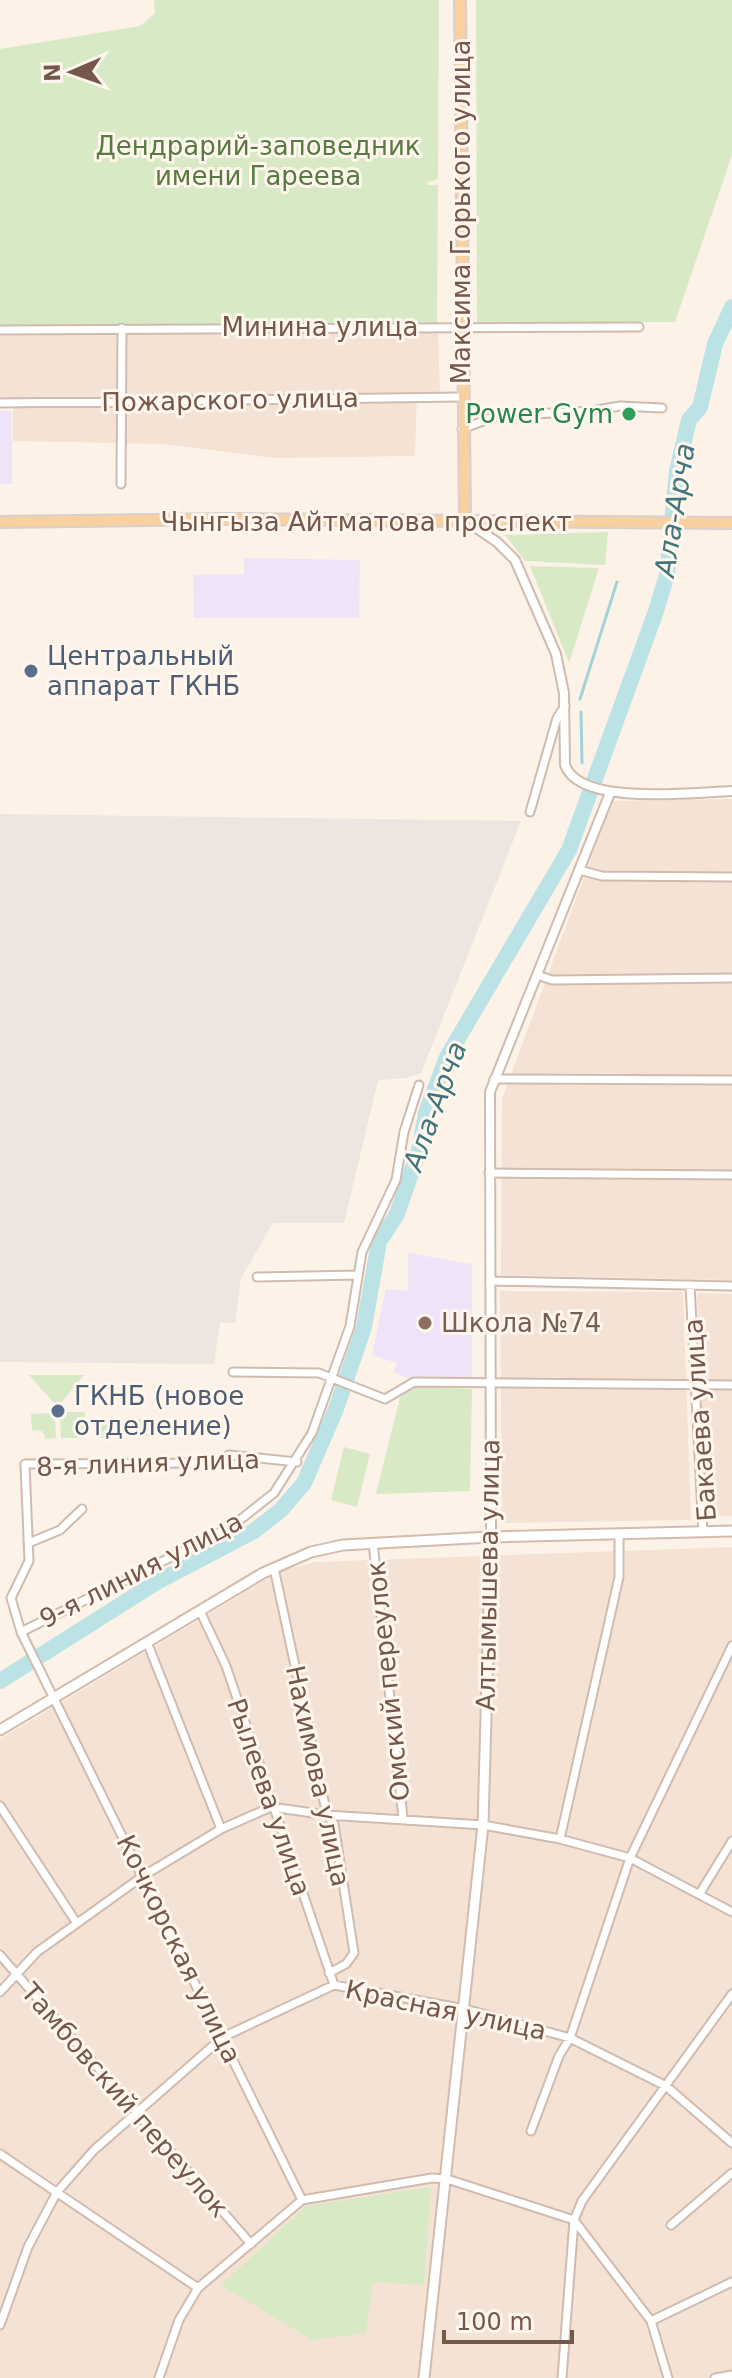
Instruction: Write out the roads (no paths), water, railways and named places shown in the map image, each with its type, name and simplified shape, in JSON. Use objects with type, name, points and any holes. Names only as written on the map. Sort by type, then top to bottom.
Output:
[{"type":"main road","name":"Максима Горького улица","points":[[460,0],[461,397],[465,521]]},
{"type":"main road","name":"Чынгыза Айтматова проспект","points":[[0,522],[732,523]]},
{"type":"main road","name":"Бакаева улица","points":[[703,1532],[732,1531]]},
{"type":"main road","points":[[0,1730],[274,1568],[325,1548],[491,1537],[703,1532]]},
{"type":"main road","name":"Алтымышева улица","points":[[424,2378],[483,1825],[491,1537]]},
{"type":"street","name":"Минина улица","points":[[0,330],[639,327]]},
{"type":"street","points":[[121,484],[122,328]]},
{"type":"street","name":"Пожарского улица","points":[[0,403],[461,397]]},
{"type":"street","points":[[462,429],[496,416],[591,411],[620,406],[662,408]]},
{"type":"street","points":[[465,521],[497,542],[515,560],[556,654],[565,706],[565,765],[570,775],[581,783],[607,792],[732,791]]},
{"type":"street","points":[[530,812],[557,718],[565,706]]},
{"type":"street","name":"Алтымышева улица","points":[[491,1537],[489,1105],[494,1079],[579,870],[607,792]]},
{"type":"street","points":[[579,870],[602,876],[732,877]]},
{"type":"street","points":[[537,975],[552,980],[732,978]]},
{"type":"street","points":[[494,1079],[732,1080]]},
{"type":"street","name":"9-я линия улица","points":[[53,1699],[25,1646],[21,1632],[231,1527],[274,1493],[297,1462],[312,1433],[350,1326],[365,1245],[396,1180],[404,1132],[419,1085]]},
{"type":"street","points":[[489,1173],[731,1177]]},
{"type":"street","points":[[257,1277],[358,1275]]},
{"type":"street","points":[[490,1281],[732,1286]]},
{"type":"street","name":"Бакаева улица","points":[[690,1285],[703,1532]]},
{"type":"street","points":[[233,1372],[319,1373],[385,1399],[414,1382],[732,1385]]},
{"type":"street","name":"8-я линия улица","points":[[21,1632],[11,1598],[29,1561],[31,1542],[25,1464],[216,1463],[229,1455],[297,1462]]},
{"type":"street","points":[[31,1542],[60,1530],[82,1509]]},
{"type":"street","points":[[560,1839],[619,1577],[619,1535]]},
{"type":"street","name":"Омский переулок","points":[[373,1543],[403,1818]]},
{"type":"street","name":"Нахимова улица","points":[[274,1568],[327,1815],[334,1824],[354,1953],[346,1964],[329,1973]]},
{"type":"street","name":"Рылеева улица","points":[[200,1611],[226,1666],[271,1807],[334,1985]]},
{"type":"street","points":[[147,1642],[221,1829]]},
{"type":"street","points":[[531,2131],[559,2056],[570,2038],[630,1858],[732,1646]]},
{"type":"street","name":"Кочкорская улица","points":[[53,1699],[302,2200]]},
{"type":"street","points":[[0,1806],[76,1922]]},
{"type":"street","points":[[0,1992],[37,1952],[143,1876],[221,1829],[271,1807],[327,1815],[483,1825],[560,1839],[630,1858],[732,1912]]},
{"type":"street","points":[[700,1893],[732,1841]]},
{"type":"street","name":"Тамбовский переулок","points":[[0,1955],[134,2113],[251,2244]]},
{"type":"street","name":"Красная улица","points":[[0,2325],[28,2247],[57,2192],[134,2113],[223,2037],[334,1985],[465,2009],[570,2038],[666,2086],[732,2143]]},
{"type":"street","points":[[562,2378],[574,2220],[582,2201],[732,1994]]},
{"type":"street","points":[[0,2154],[198,2288]]},
{"type":"street","points":[[671,2225],[732,2173]]},
{"type":"street","points":[[159,2378],[179,2320],[198,2288],[302,2200],[447,2179],[574,2220],[651,2321],[668,2378]]},
{"type":"street","points":[[651,2321],[732,2282]]},
{"type":"street","points":[[715,2378],[732,2375]]},
{"type":"waterway","name":"Ала-Арча","points":[[0,1681],[157,1582],[254,1531],[281,1510],[304,1483],[336,1409],[364,1327],[379,1242],[397,1214],[420,1147],[426,1113],[447,1057],[569,850],[655,614],[667,575],[677,471],[689,420],[700,407],[715,344],[732,307]]},
{"type":"waterway","points":[[580,699],[617,582]]},
{"type":"waterway","points":[[581,712],[582,763]]},
{"type":"place","name":"Power Gym","points":[[629,414]]},
{"type":"place","name":"Центральный аппарат ГКНБ","points":[[31,671]]},
{"type":"place","name":"Школа №74","points":[[425,1323]]},
{"type":"place","name":"ГКНБ (новое отделение)","points":[[58,1411]]},
{"type":"park label","name":"Дендрарий-заповедник имени Гареева","points":[[258,161]]}]
